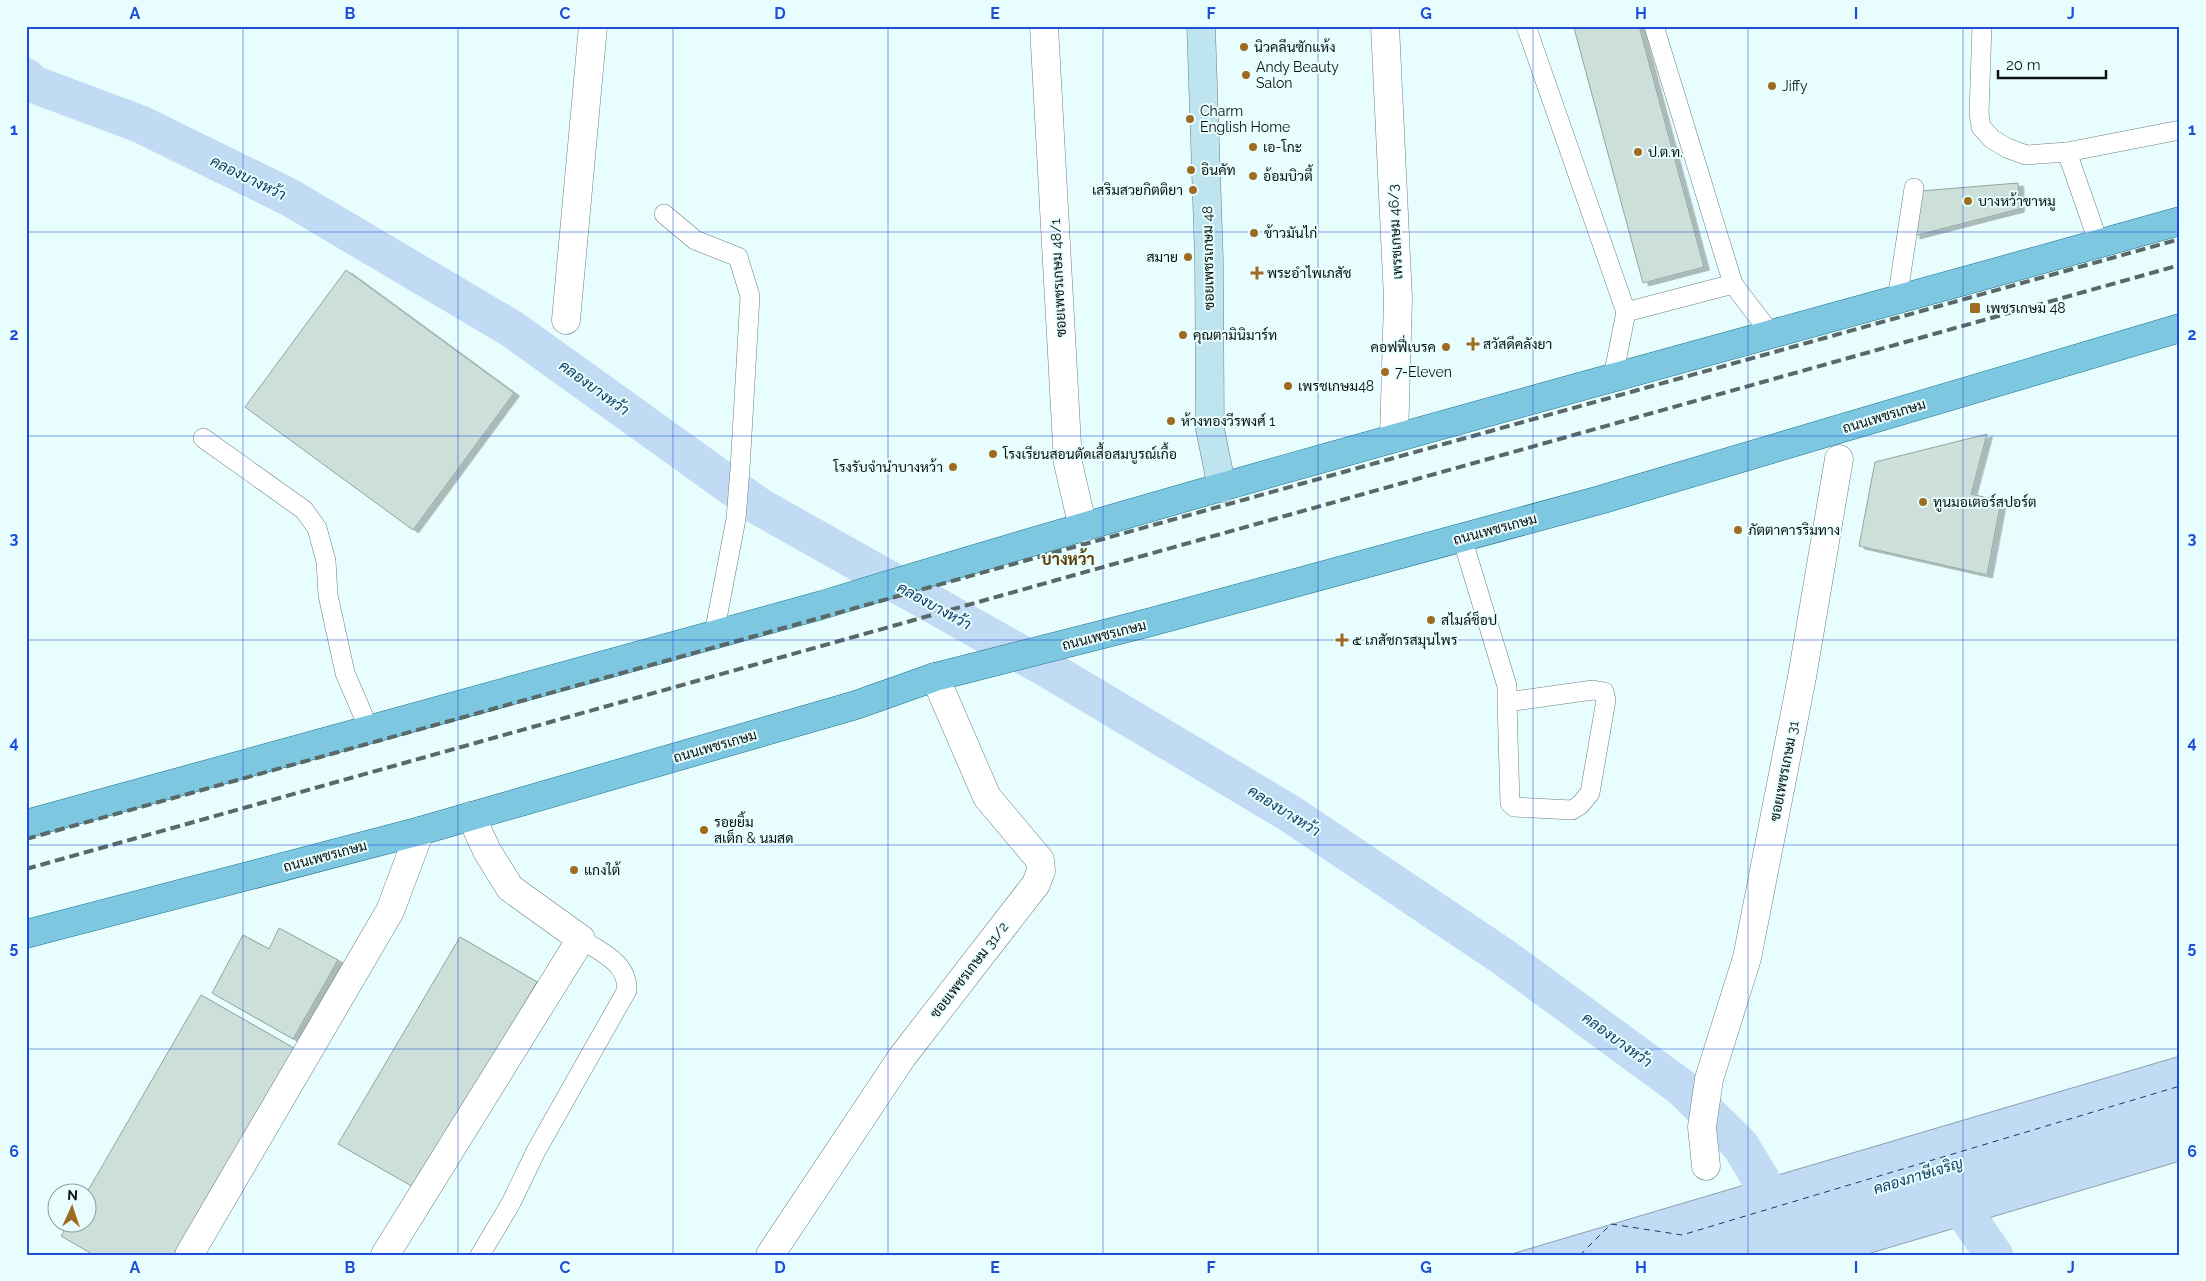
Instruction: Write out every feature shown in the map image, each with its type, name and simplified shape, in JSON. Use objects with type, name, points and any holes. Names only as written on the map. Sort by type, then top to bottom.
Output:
[{"type":"main road","points":[[26,824],[822,605],[1394,438],[2180,222]]},
{"type":"main road","name":"ถนนเพชรเกษม","points":[[26,934],[420,831],[856,705],[935,677],[1041,651],[1610,497],[2180,328]]},
{"type":"street","points":[[566,320],[592,26]]},
{"type":"street","name":"ซอยเพชรเกษม 48/1","points":[[1044,26],[1068,462],[1083,528]]},
{"type":"street","name":"ซอยเพชรเกษม 48","points":[[1201,26],[1209,260],[1210,429],[1222,488]]},
{"type":"street","name":"เพรชเกษม 46/3","points":[[1385,26],[1398,299],[1394,438]]},
{"type":"street","name":"ซอยเพชรเกษม 31","points":[[1706,1166],[1702,1127],[1709,1079],[1747,958],[1802,678],[1839,459]]},
{"type":"street","name":"ซอยเพชรเกษม 31/2","points":[[770,1255],[902,1057],[1036,884],[1041,871],[1040,860],[987,797],[981,779],[935,677]]},
{"type":"street","points":[[385,1255],[581,939],[510,888],[487,851],[471,816]]},
{"type":"street","points":[[189,1255],[390,911],[420,831]]},
{"type":"lane","points":[[1526,26],[1626,312],[1613,377]]},
{"type":"lane","points":[[1654,26],[1733,284],[1770,334]]},
{"type":"lane","points":[[1982,26],[1979,113],[1981,127],[1992,139],[2019,153],[2040,155],[2066,152],[2180,130]]},
{"type":"lane","points":[[2066,152],[2099,244]]},
{"type":"lane","points":[[1897,300],[1914,188]]},
{"type":"lane","points":[[664,214],[695,240],[738,257],[750,296],[736,519],[714,634]]},
{"type":"lane","points":[[1626,312],[1733,284]]},
{"type":"lane","points":[[204,438],[304,510],[317,528],[326,561],[328,595],[345,673],[369,729]]},
{"type":"lane","points":[[1462,538],[1506,686],[1510,803],[1514,807],[1572,810],[1580,805],[1590,793],[1606,700],[1604,692],[1594,690],[1507,702]]},
{"type":"lane","points":[[480,1255],[511,1203],[536,1150],[627,990],[627,979],[621,967],[581,939]]},
{"type":"water","name":"คลองภาษีเจริญ","points":[[2180,1056],[2180,1161],[1908,1242],[1864,1255],[1508,1255]]},
{"type":"building","points":[[1581,26],[1639,26],[1704,267],[1643,283],[1574,28]]},
{"type":"building","points":[[2018,183],[2019,209],[1914,236],[1920,191]]},
{"type":"building","points":[[346,270],[514,393],[413,530],[245,407]]},
{"type":"building","points":[[1987,434],[1971,494],[2001,501],[1987,575],[1859,546],[1875,462]]},
{"type":"building","points":[[279,928],[338,960],[293,1039],[212,993],[243,935],[269,949]]},
{"type":"building","points":[[460,937],[537,982],[415,1188],[338,1144]]},
{"type":"building","points":[[201,995],[299,1051],[180,1255],[94,1255],[61,1236],[62,1234],[98,1234],[98,1184],[92,1184]]},
{"type":"waterway","name":"คลองบางหว้า","points":[[26,77],[33,84],[140,124],[289,197],[512,329],[760,507],[1046,668],[1289,813],[1502,956],[1681,1087],[1740,1145],[1783,1216]]},
{"type":"waterway","name":"คลองบางหว้า","points":[[1942,1180],[1994,1255]]},
{"type":"ferry route","points":[[1580,1255],[1611,1224],[1682,1235],[2180,1086]]},
{"type":"railway","points":[[26,839],[2180,239]]},
{"type":"railway","points":[[26,869],[2180,265]]},
{"type":"place","name":"นิวคลีนซักแห้ง","points":[[1244,47]]},
{"type":"place","name":"Andy Beauty Salon","points":[[1246,75]]},
{"type":"place","name":"Jiffy","points":[[1772,86]]},
{"type":"place","name":"Charm English Home","points":[[1190,119]]},
{"type":"place","name":"เอ-โกะ","points":[[1253,147]]},
{"type":"place","name":"ป.ต.ท.","points":[[1638,152]]},
{"type":"place","name":"อินคัท","points":[[1191,170]]},
{"type":"place","name":"อ้อมบิวตี้","points":[[1253,176]]},
{"type":"place","name":"เสริมสวยกิตติยา","points":[[1193,190]]},
{"type":"place","name":"บางหว้าขาหมู","points":[[1968,201]]},
{"type":"place","name":"ข้าวมันไก่","points":[[1254,233]]},
{"type":"place","name":"สมาย","points":[[1188,257]]},
{"type":"place","name":"พระอำไพเภสัช","points":[[1257,273]]},
{"type":"place","name":"เพชรเกษม 48","points":[[1975,308]]},
{"type":"place","name":"คุณตามินิมาร์ท","points":[[1183,335]]},
{"type":"place","name":"สวัสดีคลังยา","points":[[1473,344]]},
{"type":"place","name":"คอฟฟี่เบรค","points":[[1446,347]]},
{"type":"place","name":"7-Eleven","points":[[1385,372]]},
{"type":"place","name":"เพรชเกษม48","points":[[1288,386]]},
{"type":"place","name":"ห้างทองวีรพงศ์ 1","points":[[1171,421]]},
{"type":"place","name":"โรงเรียนสอนตัดเสื้อสมบูรณ์เกื้อ","points":[[993,454]]},
{"type":"place","name":"โรงรับจำนำบางหว้า","points":[[953,467]]},
{"type":"place","name":"ทูนมอเตอร์สปอร์ต","points":[[1923,502]]},
{"type":"place","name":"ภัตตาคารริมทาง","points":[[1738,530]]},
{"type":"place","name":"สไมล์ช็อป","points":[[1431,620]]},
{"type":"place","name":"๕ เภสัชกรสมุนไพร","points":[[1342,640]]},
{"type":"place","name":"รอยยิ้ม สเต็ก & นมสด","points":[[704,830]]},
{"type":"place","name":"แกงใต้","points":[[574,870]]},
{"type":"district","name":"บางหว้า","points":[[1068,559]]}]
